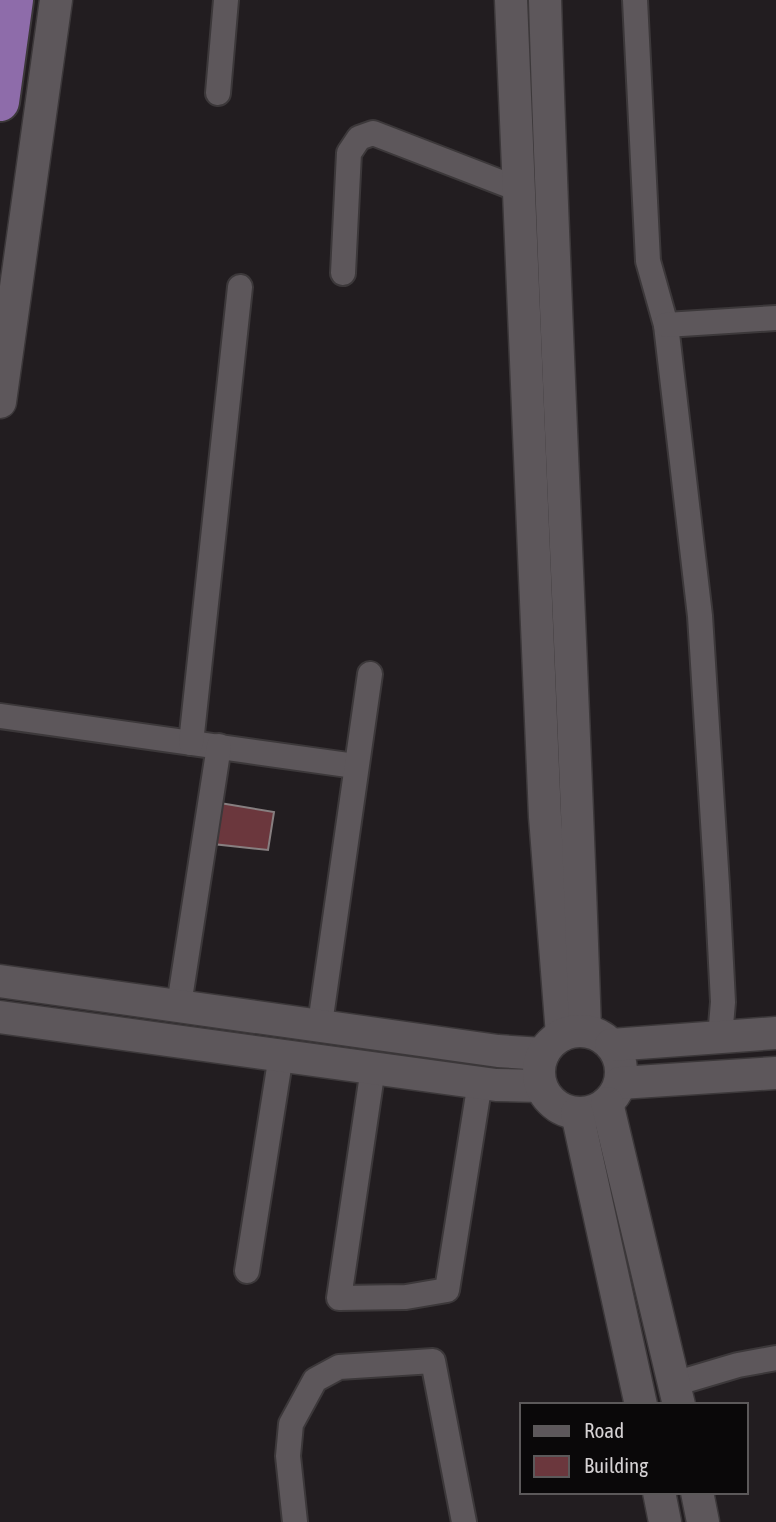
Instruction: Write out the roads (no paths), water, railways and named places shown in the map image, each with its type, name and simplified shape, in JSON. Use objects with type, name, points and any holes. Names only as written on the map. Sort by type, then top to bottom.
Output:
[{"type":"highway","points":[[0,102],[14,0]]},
{"type":"street","points":[[0,402],[57,0]]},
{"type":"street","points":[[218,93],[226,0]]},
{"type":"street","points":[[511,0],[545,817],[575,1041]]},
{"type":"street","points":[[545,0],[555,334],[577,792],[575,1041]]},
{"type":"street","points":[[635,0],[644,219],[649,261],[666,324],[700,616],[723,1002],[720,1037]]},
{"type":"street","points":[[343,273],[349,153],[359,138],[373,133],[518,189]]},
{"type":"street","points":[[191,743],[240,287]]},
{"type":"street","points":[[666,324],[776,318]]},
{"type":"street","points":[[320,1024],[370,674]]},
{"type":"street","points":[[0,716],[355,766]]},
{"type":"street","points":[[179,1005],[219,746]]},
{"type":"street","points":[[0,982],[320,1024],[498,1051],[575,1041],[776,1033]]},
{"type":"street","points":[[0,1017],[480,1082],[541,1086]]},
{"type":"street","points":[[575,1041],[539,1070],[541,1086],[550,1100],[562,1109],[577,1113],[594,1111],[614,1093],[776,1073]]},
{"type":"street","points":[[575,1041],[620,1063],[614,1093],[677,1394],[738,1365],[776,1358]]},
{"type":"street","points":[[247,1271],[281,1055]]},
{"type":"street","points":[[373,1068],[339,1298],[406,1297],[447,1290],[480,1082]]},
{"type":"street","points":[[577,1113],[641,1403]]},
{"type":"street","points":[[295,1522],[288,1456],[291,1424],[315,1380],[339,1367],[433,1361],[464,1522]]},
{"type":"street","points":[[659,1494],[666,1522]]},
{"type":"street","points":[[697,1494],[703,1522]]}]
